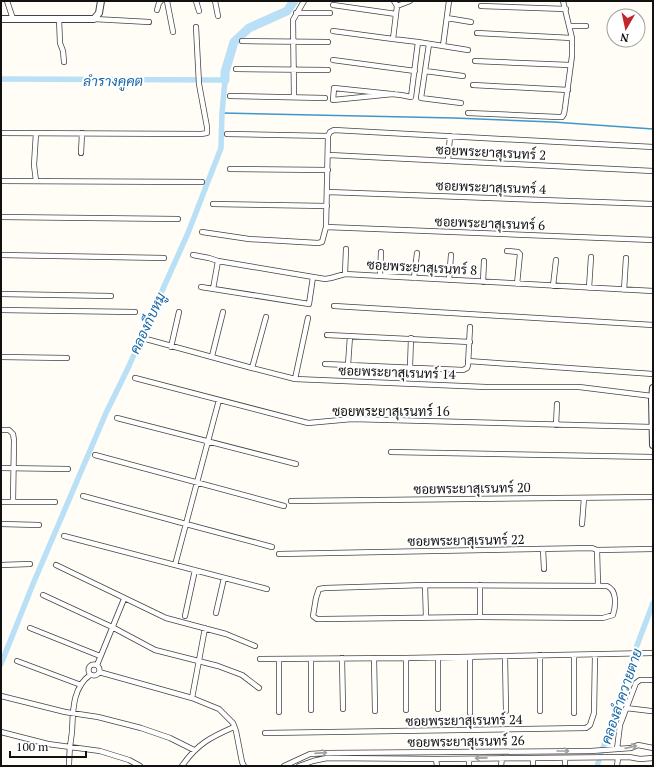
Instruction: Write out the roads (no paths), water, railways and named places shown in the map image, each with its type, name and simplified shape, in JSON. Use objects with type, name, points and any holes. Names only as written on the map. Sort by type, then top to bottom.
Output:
[{"type":"street","points":[[7,1],[13,19]]},
{"type":"street","points":[[94,19],[99,13],[101,1]]},
{"type":"street","points":[[158,10],[159,3],[161,1]]},
{"type":"street","points":[[167,1],[173,32]]},
{"type":"street","points":[[196,1],[199,11]]},
{"type":"street","points":[[215,1],[218,16]]},
{"type":"street","points":[[294,97],[293,20],[304,1]]},
{"type":"street","points":[[344,7],[345,1]]},
{"type":"street","points":[[392,39],[397,6],[394,1]]},
{"type":"street","points":[[397,6],[410,1]]},
{"type":"street","points":[[443,46],[449,1]]},
{"type":"street","points":[[468,114],[558,117],[564,114],[568,90],[572,38],[563,1]]},
{"type":"street","points":[[333,5],[396,14]]},
{"type":"street","points":[[481,6],[566,9]]},
{"type":"street","points":[[296,13],[330,13]]},
{"type":"street","points":[[447,18],[471,22]]},
{"type":"street","points":[[1,19],[94,19],[149,22]]},
{"type":"street","points":[[59,19],[60,43],[63,51],[64,62]]},
{"type":"street","points":[[570,26],[586,26]]},
{"type":"street","points":[[1,133],[207,132],[199,84],[196,27]]},
{"type":"street","points":[[333,31],[468,50]]},
{"type":"street","points":[[478,33],[572,38]]},
{"type":"street","points":[[242,41],[328,42]]},
{"type":"street","points":[[393,94],[333,100],[334,88],[393,94],[411,97],[418,42]]},
{"type":"street","points":[[429,44],[421,98],[461,103]]},
{"type":"street","points":[[333,60],[415,71]]},
{"type":"street","points":[[475,61],[570,65]]},
{"type":"street","points":[[236,69],[328,70]]},
{"type":"street","points":[[425,71],[464,76]]},
{"type":"street","points":[[473,85],[568,90]]},
{"type":"street","points":[[230,96],[325,98]]},
{"type":"street","points":[[202,232],[249,239],[322,242],[326,227],[328,192],[328,136],[330,132],[334,130],[653,146]]},
{"type":"street","points":[[36,133],[34,165],[36,181]]},
{"type":"street","points":[[81,153],[82,133]]},
{"type":"street","points":[[227,134],[328,136]]},
{"type":"street","points":[[448,161],[450,136]]},
{"type":"street","name":"ซอยพระยาสุเรนทร์ 2","points":[[329,155],[653,171]]},
{"type":"street","points":[[230,169],[328,170]]},
{"type":"street","points":[[1,181],[202,182]]},
{"type":"street","name":"ซอยพระยาสุเรนทร์ 4","points":[[328,192],[653,204]]},
{"type":"street","points":[[213,204],[327,206]]},
{"type":"street","points":[[1,217],[178,219]]},
{"type":"street","name":"ซอยพระยาสุเรนทร์ 6","points":[[326,227],[653,240]]},
{"type":"street","points":[[345,274],[346,249]]},
{"type":"street","points":[[380,276],[381,252]]},
{"type":"street","points":[[507,252],[518,252],[520,254],[517,284]]},
{"type":"street","points":[[414,278],[417,253]]},
{"type":"street","name":"ซอยพระยาสุเรนทร์ 8","points":[[193,255],[209,258],[218,262],[313,277],[330,278],[345,274],[653,291]]},
{"type":"street","points":[[449,280],[451,255]]},
{"type":"street","points":[[1,256],[164,258]]},
{"type":"street","points":[[588,288],[592,257]]},
{"type":"street","points":[[624,290],[626,258]]},
{"type":"street","points":[[553,286],[556,260]]},
{"type":"street","points":[[483,282],[484,261]]},
{"type":"street","points":[[213,289],[218,262]]},
{"type":"street","points":[[201,287],[309,304],[313,277]]},
{"type":"street","points":[[1,294],[111,296]]},
{"type":"street","points":[[334,306],[653,325]]},
{"type":"street","points":[[1,310],[134,312]]},
{"type":"street","points":[[171,346],[179,312]]},
{"type":"street","points":[[212,356],[223,312]]},
{"type":"street","points":[[252,368],[266,317]]},
{"type":"street","points":[[295,379],[308,318]]},
{"type":"street","points":[[325,364],[463,370],[467,368],[470,327]]},
{"type":"street","points":[[327,335],[470,342]]},
{"type":"street","points":[[348,365],[350,336]]},
{"type":"street","points":[[410,367],[411,338]]},
{"type":"street","name":"ซอยพระยาสุเรนทร์ 14","points":[[146,339],[295,379],[486,387],[579,387],[652,396]]},
{"type":"street","points":[[1,357],[67,358]]},
{"type":"street","points":[[468,361],[653,374]]},
{"type":"street","name":"ซอยพระยาสุเรนทร์ 16","points":[[135,378],[313,424],[352,419],[652,427]]},
{"type":"street","points":[[653,388],[653,445]]},
{"type":"street","points":[[175,565],[219,400]]},
{"type":"street","points":[[556,425],[557,404]]},
{"type":"street","points":[[117,418],[296,464]]},
{"type":"street","points":[[1,430],[9,430],[13,434],[13,502]]},
{"type":"street","points":[[391,452],[653,457]]},
{"type":"street","points":[[95,455],[284,506]]},
{"type":"street","points":[[1,468],[68,469]]},
{"type":"street","points":[[83,496],[272,547]]},
{"type":"street","name":"ซอยพระยาสุเรนทร์ 20","points":[[291,500],[653,497]]},
{"type":"street","points":[[582,524],[584,498]]},
{"type":"street","points":[[1,502],[55,502]]},
{"type":"street","points":[[1,524],[39,525]]},
{"type":"street","points":[[64,536],[267,589]]},
{"type":"street","name":"ซอยพระยาสุเรนทร์ 22","points":[[279,554],[592,548],[597,550],[653,549]]},
{"type":"street","points":[[543,549],[544,569]]},
{"type":"street","points":[[597,550],[598,585]]},
{"type":"street","points":[[1,565],[30,564]]},
{"type":"street","points":[[56,565],[166,618],[226,634],[255,646]]},
{"type":"street","points":[[186,616],[195,570]]},
{"type":"street","points":[[216,613],[224,578]]},
{"type":"street","points":[[425,585],[426,617]]},
{"type":"street","points":[[425,585],[480,585],[607,586],[612,588],[615,593],[615,610],[613,615],[609,617],[426,617],[317,619],[313,616],[313,610],[319,589],[425,585]]},
{"type":"street","points":[[480,585],[480,617]]},
{"type":"street","points":[[43,595],[112,627],[155,650],[218,666],[242,675],[259,688]]},
{"type":"street","points":[[96,665],[124,599]]},
{"type":"street","points":[[30,628],[100,656]]},
{"type":"street","points":[[192,698],[205,628]]},
{"type":"street","points":[[260,659],[438,658],[653,653]]},
{"type":"street","points":[[540,655],[540,711]]},
{"type":"street","points":[[574,655],[574,713]]},
{"type":"street","name":"ซอยพระยาสุเรนทร์ 24","points":[[265,733],[586,728],[590,725],[594,714],[594,655]]},
{"type":"street","points":[[504,656],[506,711]]},
{"type":"street","points":[[470,657],[470,713]]},
{"type":"street","points":[[342,658],[343,709]]},
{"type":"street","points":[[374,658],[375,711]]},
{"type":"street","points":[[406,658],[406,710]]},
{"type":"street","points":[[438,658],[438,710]]},
{"type":"street","points":[[311,659],[311,710]]},
{"type":"street","points":[[279,660],[279,712]]},
{"type":"street","points":[[17,661],[81,685]]},
{"type":"street","points":[[90,675],[89,668],[92,665],[96,665]]},
{"type":"street","points":[[96,665],[100,669],[99,672]]},
{"type":"street","points":[[69,766],[72,714],[76,695],[84,679],[90,675],[97,675],[99,672],[192,698],[219,709],[227,716],[234,727],[244,766]]},
{"type":"street","points":[[617,749],[618,730],[638,681],[643,679],[653,680]]},
{"type":"street","points":[[1,696],[72,714],[98,717],[142,728],[170,738],[194,750]]},
{"type":"street","points":[[626,708],[651,711]]},
{"type":"street","points":[[182,766],[194,750],[212,736],[234,727]]},
{"type":"street","points":[[1,732],[48,744],[100,751],[129,760],[140,766]]},
{"type":"street","name":"ซอยพระยาสุเรนทร์ 26","points":[[284,766],[310,754],[326,753],[591,751],[631,748],[638,746],[651,748],[651,758],[643,759],[327,758],[299,766]]},
{"type":"street","points":[[542,751],[543,758]]},
{"type":"street","points":[[422,752],[422,759]]},
{"type":"street","points":[[469,758],[469,766]]},
{"type":"street","points":[[502,758],[502,766]]},
{"type":"street","points":[[533,758],[533,766]]},
{"type":"street","points":[[565,758],[565,766]]},
{"type":"street","points":[[617,766],[618,758]]},
{"type":"street","points":[[436,759],[437,766]]},
{"type":"waterway","name":"คลองกีบหมู","points":[[225,80],[225,72],[234,42],[249,28],[287,11],[294,1]]},
{"type":"waterway","name":"คลองกีบหมู","points":[[1,79],[225,80],[221,148],[188,233],[129,366],[106,413],[33,584],[1,664]]},
{"type":"waterway","points":[[222,113],[454,118],[553,122],[653,129]]},
{"type":"waterway","name":"คลองลำควายตาย","points":[[597,766],[636,648],[653,603]]},
{"type":"water label","name":"ลำรางคูคต","points":[[113,80]]}]
